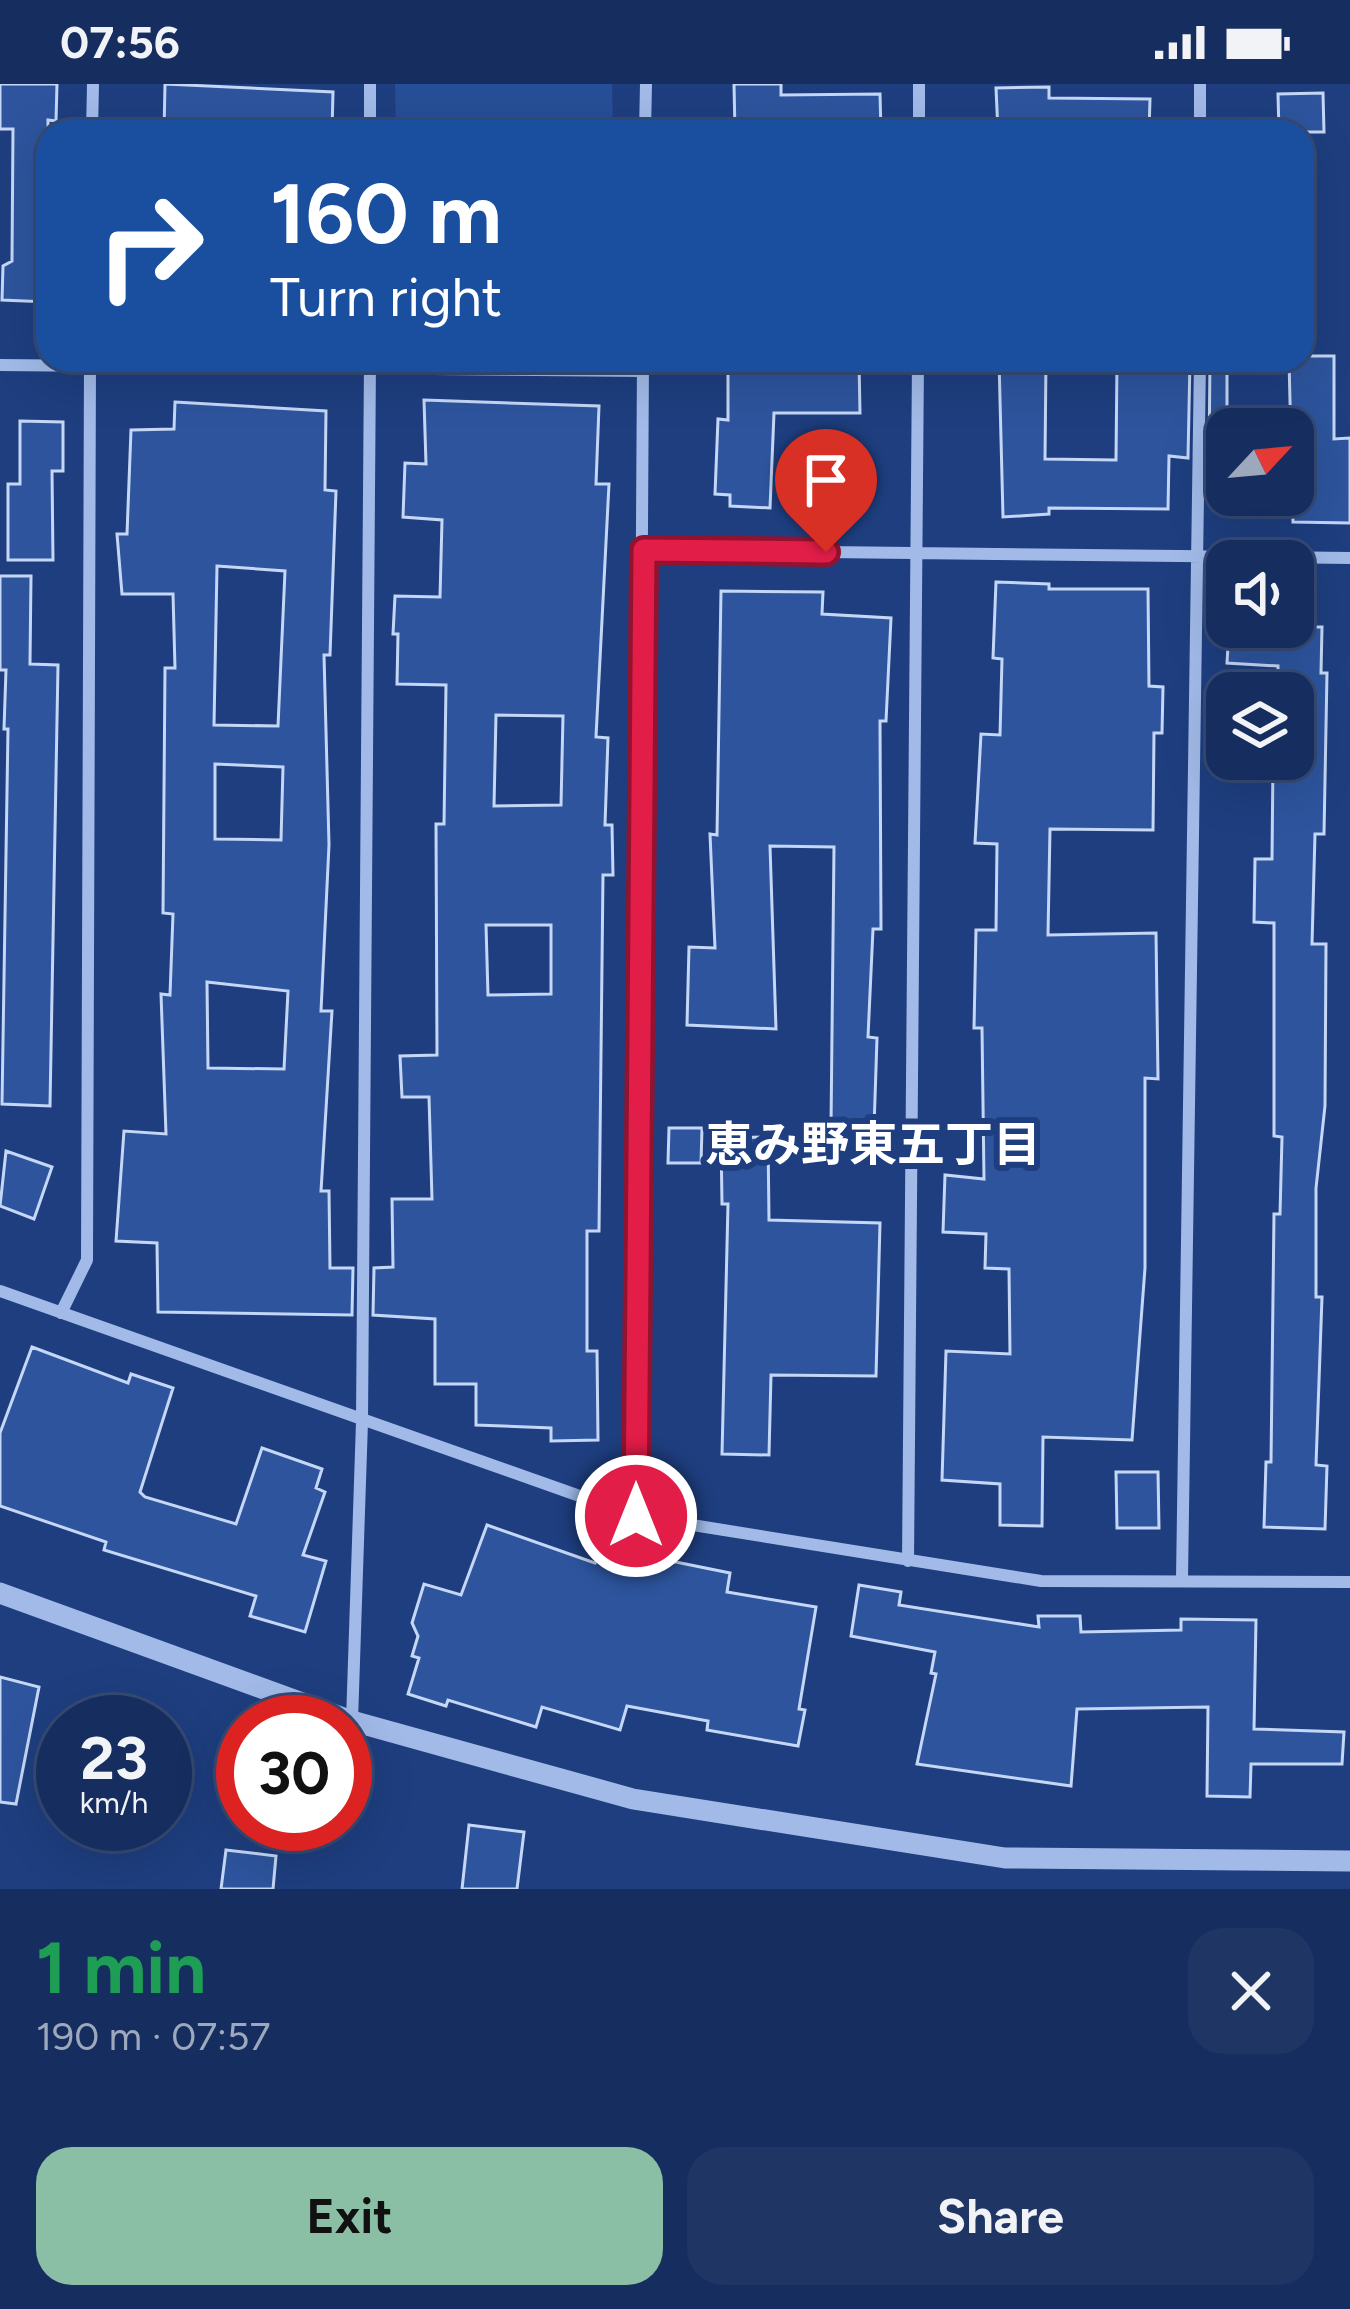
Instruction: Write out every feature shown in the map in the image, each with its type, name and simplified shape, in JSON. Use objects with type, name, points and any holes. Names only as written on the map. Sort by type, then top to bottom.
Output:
[{"type":"street","points":[[92,120],[93,84]]},
{"type":"street","points":[[370,84],[370,120]]},
{"type":"street","points":[[645,120],[646,84]]},
{"type":"street","points":[[919,84],[919,120]]},
{"type":"street","points":[[1200,84],[1200,120]]},
{"type":"street","points":[[0,365],[36,363]]},
{"type":"street","points":[[61,1313],[87,1260],[90,372]]},
{"type":"street","points":[[353,1695],[362,1422],[370,372]]},
{"type":"street","points":[[636,1516],[643,372]]},
{"type":"street","points":[[908,1561],[918,372]]},
{"type":"street","points":[[1181,1579],[1200,372]]},
{"type":"street","points":[[644,550],[1350,558]]},
{"type":"street","points":[[0,1291],[636,1516],[1041,1581],[1350,1582]]},
{"type":"street","points":[[0,1593],[280,1695]]},
{"type":"street","points":[[372,1727],[633,1799],[1005,1858],[1350,1862]]},
{"type":"shaded area","points":[[395,84],[612,84],[613,120],[396,120]]},
{"type":"building","points":[[0,84],[57,84],[56,120],[36,120],[36,301],[2,300],[3,266],[12,261],[13,129],[0,129]]},
{"type":"building","points":[[165,84],[333,92],[332,120],[164,120]]},
{"type":"building","points":[[734,84],[781,84],[781,95],[880,94],[881,120],[735,120]]},
{"type":"building","points":[[1049,87],[1049,98],[1150,99],[1149,120],[997,120],[996,88]]},
{"type":"building","points":[[1323,93],[1324,132],[1314,132],[1314,120],[1279,120],[1278,94]]},
{"type":"building","points":[[1314,356],[1334,356],[1334,439],[1350,438],[1350,523],[1293,522],[1293,516],[1314,516],[1314,408],[1290,408],[1289,372],[1314,372]]},
{"type":"building","points":[[728,372],[859,372],[860,413],[774,413],[770,508],[730,506],[730,495],[715,494],[718,419],[728,420]]},
{"type":"building","points":[[999,372],[1046,372],[1045,459],[1116,460],[1117,372],[1190,372],[1188,458],[1169,456],[1168,509],[1049,508],[1049,514],[1003,517]]},
{"type":"building","points":[[1210,372],[1227,372],[1227,408],[1210,408]]},
{"type":"building","points":[[424,400],[599,406],[596,484],[609,484],[596,737],[608,738],[605,825],[612,825],[613,875],[603,875],[599,1231],[587,1231],[587,1351],[597,1351],[598,1440],[551,1441],[551,1428],[476,1425],[476,1384],[435,1384],[435,1319],[373,1315],[374,1268],[393,1267],[392,1199],[432,1199],[429,1097],[402,1097],[400,1056],[437,1055],[436,824],[444,824],[446,685],[397,684],[398,634],[393,634],[395,596],[440,597],[442,520],[403,517],[405,463],[426,464]],"holes":[[[496,715],[563,716],[561,805],[494,806]],[[486,925],[551,925],[551,994],[488,995]]]},
{"type":"building","points":[[175,402],[326,411],[325,490],[336,491],[330,655],[324,655],[329,845],[321,1011],[332,1011],[321,1191],[329,1191],[330,1268],[353,1268],[352,1315],[158,1312],[157,1243],[116,1241],[124,1131],[166,1134],[161,994],[170,995],[173,914],[163,913],[165,668],[175,668],[173,594],[122,594],[117,534],[127,534],[131,430],[174,429]],"holes":[[[217,566],[285,571],[278,726],[214,725]],[[215,764],[283,767],[281,840],[215,839]],[[207,982],[288,991],[284,1069],[208,1068]]]},
{"type":"building","points":[[20,421],[63,422],[63,471],[52,471],[53,560],[8,560],[8,484],[20,484]]},
{"type":"building","points":[[0,576],[31,576],[30,664],[58,665],[50,1106],[2,1104],[8,729],[4,729],[6,670],[0,670]]},
{"type":"building","points":[[996,582],[1049,584],[1049,589],[1148,589],[1149,686],[1163,687],[1162,733],[1154,733],[1153,830],[1050,829],[1048,935],[1156,933],[1158,1079],[1145,1078],[1145,1268],[1132,1440],[1043,1437],[1042,1526],[1000,1525],[1000,1484],[942,1480],[946,1351],[1010,1354],[1009,1269],[985,1268],[986,1234],[943,1232],[945,1175],[984,1179],[982,1028],[974,1028],[976,930],[996,930],[997,844],[975,843],[981,734],[1000,735],[1002,659],[993,658]]},
{"type":"building","points":[[721,591],[823,592],[822,614],[891,618],[886,721],[880,721],[881,929],[873,929],[868,1037],[877,1038],[874,1128],[831,1127],[834,847],[770,846],[776,1029],[687,1025],[689,947],[715,948],[710,834],[717,835]]},
{"type":"building","points":[[1314,627],[1322,627],[1321,673],[1327,673],[1324,834],[1315,834],[1312,944],[1326,944],[1325,1106],[1316,1188],[1316,1297],[1322,1297],[1316,1465],[1327,1466],[1325,1529],[1264,1527],[1266,1462],[1271,1462],[1274,1214],[1280,1214],[1282,1137],[1274,1136],[1274,923],[1254,922],[1255,859],[1272,859],[1273,780],[1314,780],[1314,672],[1278,672],[1278,666],[1227,663],[1228,648],[1314,648]]},
{"type":"building","points":[[669,1128],[702,1128],[701,1163],[668,1163]]},
{"type":"building","points":[[768,1137],[769,1220],[880,1223],[876,1376],[771,1375],[769,1455],[722,1454],[728,1204],[722,1204],[721,1138]]},
{"type":"building","points":[[6,1151],[52,1167],[34,1219],[0,1206]]},
{"type":"building","points":[[32,1347],[128,1383],[131,1374],[173,1388],[140,1492],[145,1497],[236,1524],[262,1448],[322,1469],[316,1488],[325,1492],[303,1555],[326,1561],[305,1632],[250,1616],[256,1596],[104,1550],[106,1542],[0,1506],[0,1433]]},
{"type":"building","points":[[1116,1472],[1158,1472],[1159,1528],[1117,1528]]},
{"type":"building","points":[[487,1525],[595,1563],[603,1537],[661,1559],[730,1573],[727,1592],[816,1607],[799,1709],[805,1710],[798,1746],[707,1730],[708,1721],[627,1706],[620,1730],[542,1707],[536,1727],[448,1700],[446,1706],[408,1694],[419,1658],[412,1656],[418,1636],[412,1623],[424,1584],[461,1595]]},
{"type":"building","points":[[859,1585],[901,1592],[899,1605],[1039,1627],[1038,1616],[1080,1616],[1081,1632],[1181,1630],[1181,1619],[1256,1620],[1254,1729],[1344,1732],[1342,1764],[1251,1764],[1250,1797],[1207,1796],[1208,1707],[1077,1709],[1071,1786],[917,1764],[936,1674],[931,1673],[935,1652],[851,1636]]},
{"type":"building","points":[[0,1677],[39,1687],[16,1804],[0,1802]]},
{"type":"building","points":[[469,1825],[524,1832],[517,1889],[462,1889]]},
{"type":"building","points":[[226,1851],[276,1856],[273,1889],[221,1889]]},
{"type":"district","name":"恵み野東五丁目","points":[[873,1144]]},
{"type":"route","points":[[636,1516],[644,550],[826,552]]}]
